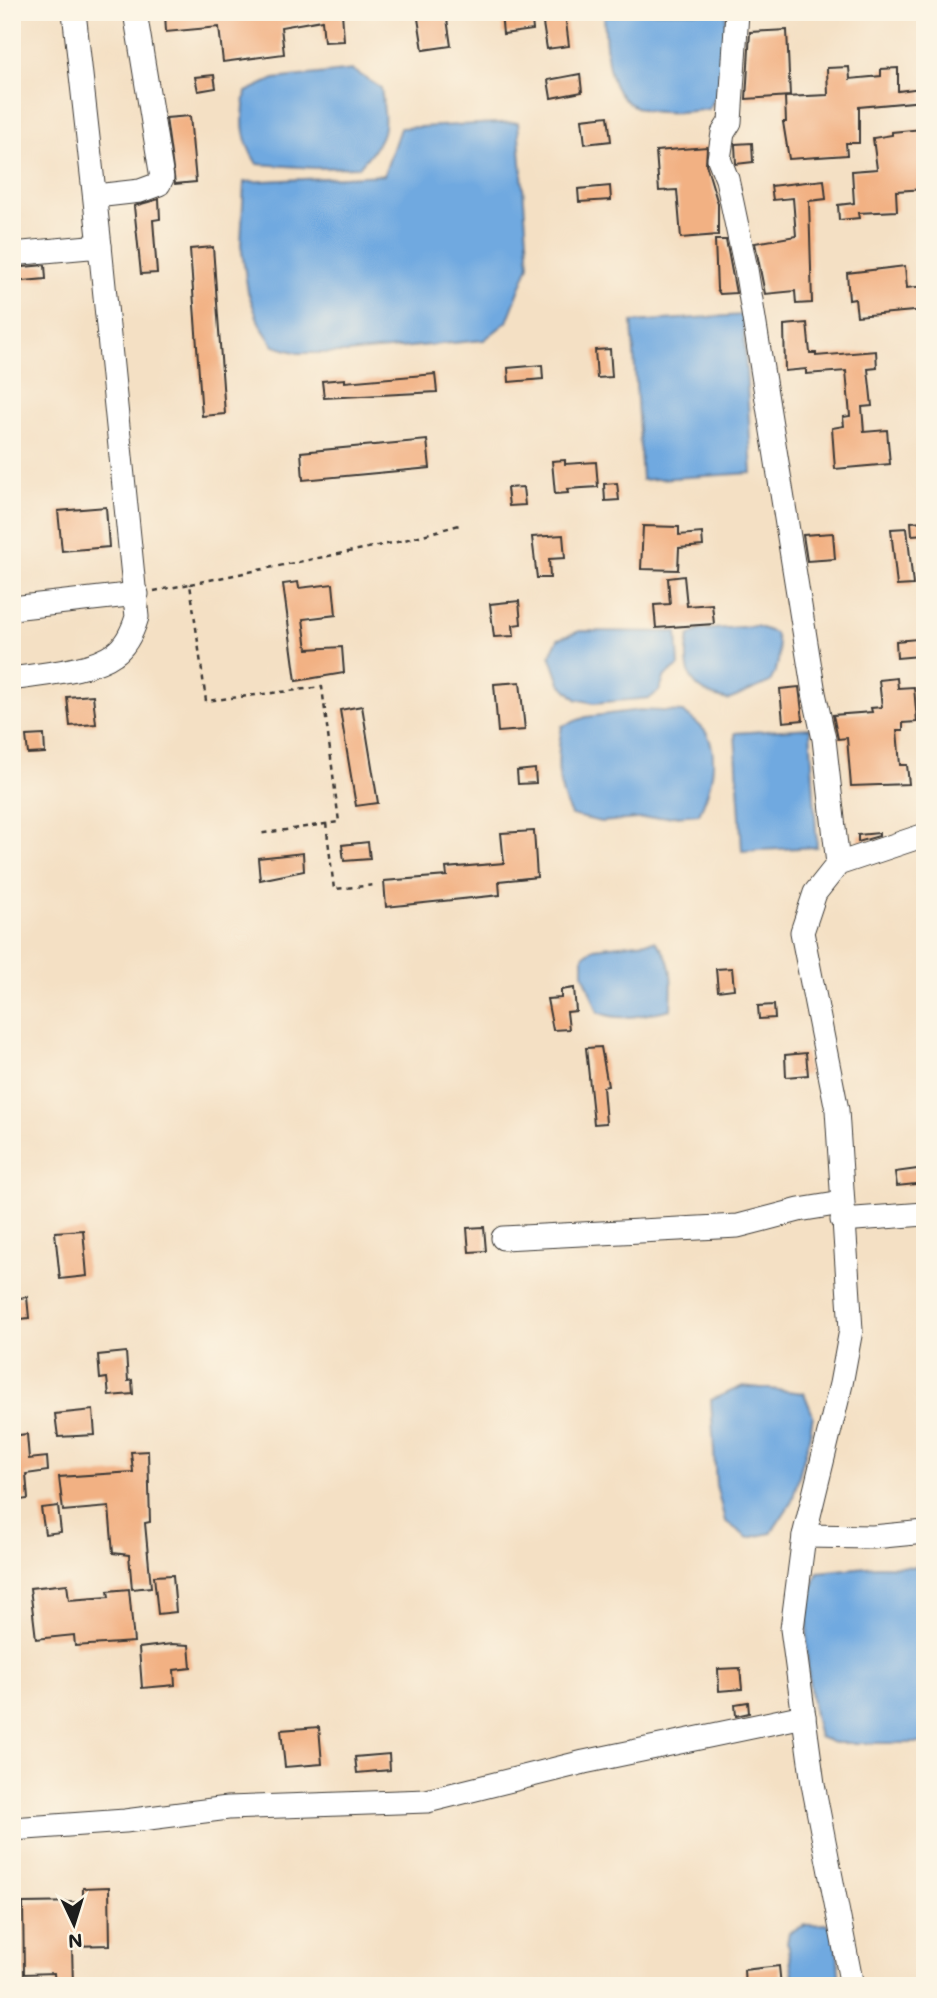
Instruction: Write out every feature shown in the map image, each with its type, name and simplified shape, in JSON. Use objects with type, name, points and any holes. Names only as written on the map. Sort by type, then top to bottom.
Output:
[{"type":"street","points":[[12,679],[97,663],[116,653],[134,625],[136,594],[96,196],[74,12]]},
{"type":"street","points":[[96,196],[140,191],[159,184],[162,178],[135,12]]},
{"type":"street","points":[[737,12],[730,122],[723,133],[719,159],[727,179],[746,269],[811,680],[824,739],[838,864]]},
{"type":"street","points":[[12,254],[100,246]]},
{"type":"street","points":[[12,608],[136,594]]},
{"type":"street","points":[[852,1986],[813,1784],[792,1629],[804,1536],[841,1384],[850,1330],[837,1110],[802,932],[815,893],[838,864],[925,835]]},
{"type":"street","points":[[503,1238],[738,1226],[799,1210],[925,1214]]},
{"type":"street","points":[[804,1536],[873,1537],[925,1532]]},
{"type":"street","points":[[12,1829],[125,1821],[228,1808],[427,1801],[584,1762],[804,1716]]},
{"type":"path","points":[[136,594],[397,542],[463,524]]},
{"type":"path","points":[[190,584],[206,701],[322,687],[339,822],[258,834]]},
{"type":"path","points":[[326,823],[334,889],[376,885]]},
{"type":"water","points":[[604,12],[726,12],[725,80],[709,109],[654,112],[636,107],[623,98],[614,84],[609,66]]},
{"type":"water","points":[[353,70],[381,88],[384,114],[380,139],[359,167],[315,168],[257,164],[245,138],[243,112],[246,92],[274,79]]},
{"type":"water","points":[[518,122],[529,265],[507,322],[484,340],[346,353],[298,353],[274,346],[260,325],[248,292],[241,245],[244,182],[384,175],[400,128]]},
{"type":"water","points":[[743,315],[752,473],[642,480],[632,322]]},
{"type":"water","points":[[756,626],[775,633],[777,640],[778,664],[770,682],[729,700],[716,697],[698,686],[692,679],[687,661],[689,636],[700,630]]},
{"type":"water","points":[[580,631],[677,632],[679,666],[665,676],[659,691],[650,698],[594,703],[576,699],[560,683],[550,655],[558,639]]},
{"type":"water","points":[[640,710],[683,712],[707,734],[713,753],[712,774],[699,814],[601,822],[571,815],[560,783],[559,749],[562,726],[586,717]]},
{"type":"water","points":[[810,728],[817,847],[742,851],[735,733]]},
{"type":"water","points":[[655,941],[669,964],[672,981],[671,1009],[625,1017],[598,1012],[583,973],[583,956],[594,948]]},
{"type":"water","points":[[743,1386],[804,1393],[813,1415],[792,1501],[771,1533],[748,1538],[725,1521],[716,1485],[711,1400]]},
{"type":"water","points":[[876,1566],[925,1567],[925,1743],[834,1743],[819,1737],[811,1698],[807,1654],[809,1610],[818,1572]]},
{"type":"water","points":[[826,1924],[836,1932],[840,1986],[795,1986],[787,1944],[789,1932],[806,1925]]},
{"type":"building","points":[[165,12],[342,12],[344,41],[324,42],[322,20],[281,27],[284,54],[223,62],[219,27],[166,32]]},
{"type":"building","points":[[417,12],[446,12],[451,46],[423,50]]},
{"type":"building","points":[[501,12],[531,12],[533,30],[503,34]]},
{"type":"building","points":[[565,14],[569,46],[547,49],[542,17]]},
{"type":"building","points":[[787,30],[790,96],[746,99],[750,32]]},
{"type":"building","points":[[849,67],[850,79],[881,76],[881,69],[898,68],[898,91],[921,88],[923,101],[859,107],[859,143],[846,143],[847,155],[789,159],[783,122],[786,122],[785,97],[828,95],[827,68]]},
{"type":"building","points":[[580,74],[582,92],[551,98],[548,80]]},
{"type":"building","points":[[214,75],[216,88],[198,91],[195,77]]},
{"type":"building","points":[[190,116],[196,182],[175,184],[166,118]]},
{"type":"building","points":[[608,116],[611,141],[585,144],[582,119]]},
{"type":"building","points":[[922,129],[925,189],[896,191],[897,211],[858,213],[859,218],[839,220],[838,205],[854,203],[852,171],[877,169],[873,138],[892,135],[892,132]]},
{"type":"building","points":[[752,143],[753,162],[736,164],[735,144]]},
{"type":"building","points":[[707,147],[706,164],[718,204],[718,235],[681,238],[677,190],[659,191],[656,151]]},
{"type":"building","points":[[824,180],[826,199],[809,201],[812,303],[796,304],[795,291],[765,294],[755,243],[796,236],[793,198],[773,200],[771,186]]},
{"type":"building","points":[[610,186],[611,200],[579,202],[578,189]]},
{"type":"building","points":[[159,199],[160,219],[153,220],[157,273],[141,274],[134,206]]},
{"type":"building","points":[[715,240],[726,240],[736,293],[720,294],[717,289]]},
{"type":"building","points":[[213,247],[225,414],[202,416],[190,249]]},
{"type":"building","points":[[45,265],[46,279],[12,282],[12,268]]},
{"type":"building","points":[[905,266],[907,288],[925,286],[925,310],[857,316],[855,299],[849,300],[847,273]]},
{"type":"building","points":[[807,323],[810,353],[816,353],[816,356],[876,351],[877,368],[868,369],[872,406],[862,407],[864,432],[887,430],[890,464],[835,469],[832,428],[844,426],[843,417],[850,416],[846,371],[806,374],[806,369],[785,371],[784,325]]},
{"type":"building","points":[[610,349],[612,377],[597,378],[595,350]]},
{"type":"building","points":[[542,365],[543,379],[509,382],[508,368]]},
{"type":"building","points":[[435,374],[437,392],[324,398],[322,381],[345,379],[345,382]]},
{"type":"building","points":[[427,440],[430,468],[303,480],[301,452]]},
{"type":"building","points":[[565,460],[565,464],[596,462],[598,487],[567,489],[568,493],[555,494],[552,461]]},
{"type":"building","points":[[617,483],[619,500],[605,501],[604,484]]},
{"type":"building","points":[[523,487],[525,505],[509,506],[507,488]]},
{"type":"building","points":[[106,507],[109,547],[62,551],[58,511]]},
{"type":"building","points":[[925,521],[925,534],[912,535],[911,522]]},
{"type":"building","points":[[643,526],[679,527],[679,535],[702,533],[703,546],[679,548],[678,570],[641,569]]},
{"type":"building","points":[[907,528],[913,585],[897,586],[891,529]]},
{"type":"building","points":[[833,533],[835,559],[807,561],[803,535]]},
{"type":"building","points":[[563,535],[565,558],[549,559],[550,578],[537,578],[532,537]]},
{"type":"building","points":[[684,576],[687,606],[712,604],[714,624],[656,628],[654,605],[670,604],[668,578]]},
{"type":"building","points":[[298,582],[299,588],[333,584],[336,615],[303,619],[307,649],[342,647],[344,673],[296,681],[283,584]]},
{"type":"building","points":[[519,601],[521,624],[513,625],[514,636],[494,637],[490,604]]},
{"type":"building","points":[[917,639],[919,656],[897,658],[896,641]]},
{"type":"building","points":[[897,678],[898,688],[914,687],[917,722],[903,723],[903,730],[897,730],[900,765],[907,765],[909,784],[851,786],[847,738],[838,739],[833,715],[872,712],[871,708],[882,707],[879,680]]},
{"type":"building","points":[[520,682],[525,730],[498,732],[494,684]]},
{"type":"building","points":[[799,687],[803,720],[783,722],[780,689]]},
{"type":"building","points":[[93,695],[96,724],[70,726],[67,697]]},
{"type":"building","points":[[362,706],[378,803],[356,806],[340,710]]},
{"type":"building","points":[[44,735],[45,753],[28,754],[26,736]]},
{"type":"building","points":[[535,769],[536,783],[518,784],[517,771]]},
{"type":"building","points":[[534,831],[537,877],[499,881],[500,895],[386,907],[384,881],[447,876],[446,868],[504,863],[501,833]]},
{"type":"building","points":[[879,833],[879,836],[858,842],[858,835]]},
{"type":"building","points":[[368,842],[370,859],[344,861],[342,845]]},
{"type":"building","points":[[303,853],[304,871],[260,880],[258,858]]},
{"type":"building","points":[[732,968],[734,989],[718,991],[716,969]]},
{"type":"building","points":[[574,988],[576,1011],[567,1012],[569,1029],[553,1030],[547,999],[561,998],[561,990]]},
{"type":"building","points":[[774,1005],[775,1018],[759,1019],[758,1006]]},
{"type":"building","points":[[601,1047],[608,1086],[603,1087],[606,1123],[594,1124],[586,1048]]},
{"type":"building","points":[[806,1053],[808,1075],[786,1077],[785,1055]]},
{"type":"building","points":[[925,1168],[925,1183],[897,1186],[895,1172]]},
{"type":"building","points":[[484,1227],[486,1251],[469,1252],[467,1228]]},
{"type":"building","points":[[83,1230],[87,1276],[60,1279],[55,1232]]},
{"type":"building","points":[[27,1297],[29,1318],[12,1320],[12,1299]]},
{"type":"building","points":[[126,1352],[128,1381],[132,1380],[133,1394],[109,1396],[107,1378],[100,1379],[98,1355]]},
{"type":"building","points":[[93,1410],[95,1435],[58,1437],[55,1414]]},
{"type":"building","points":[[27,1434],[29,1459],[47,1457],[48,1471],[26,1474],[28,1499],[12,1501],[12,1436]]},
{"type":"building","points":[[148,1451],[150,1522],[145,1523],[151,1587],[132,1589],[129,1555],[113,1553],[109,1507],[63,1511],[59,1477],[133,1472],[131,1452]]},
{"type":"building","points":[[58,1506],[61,1532],[45,1534],[41,1508]]},
{"type":"building","points":[[173,1575],[176,1612],[158,1614],[154,1576]]},
{"type":"building","points":[[67,1584],[69,1600],[109,1597],[108,1591],[129,1589],[134,1642],[75,1646],[74,1635],[36,1639],[30,1588]]},
{"type":"building","points":[[189,1645],[191,1668],[174,1670],[175,1685],[142,1688],[139,1648]]},
{"type":"building","points":[[740,1668],[742,1689],[719,1691],[718,1669]]},
{"type":"building","points":[[748,1702],[749,1713],[736,1716],[735,1704]]},
{"type":"building","points":[[319,1727],[322,1764],[285,1767],[281,1730]]},
{"type":"building","points":[[389,1754],[390,1770],[357,1773],[355,1757]]},
{"type":"building","points":[[109,1887],[110,1945],[72,1946],[73,1986],[55,1986],[54,1973],[24,1974],[23,1903],[83,1902],[83,1888]]},
{"type":"building","points":[[779,1966],[781,1986],[745,1986],[744,1970]]}]
